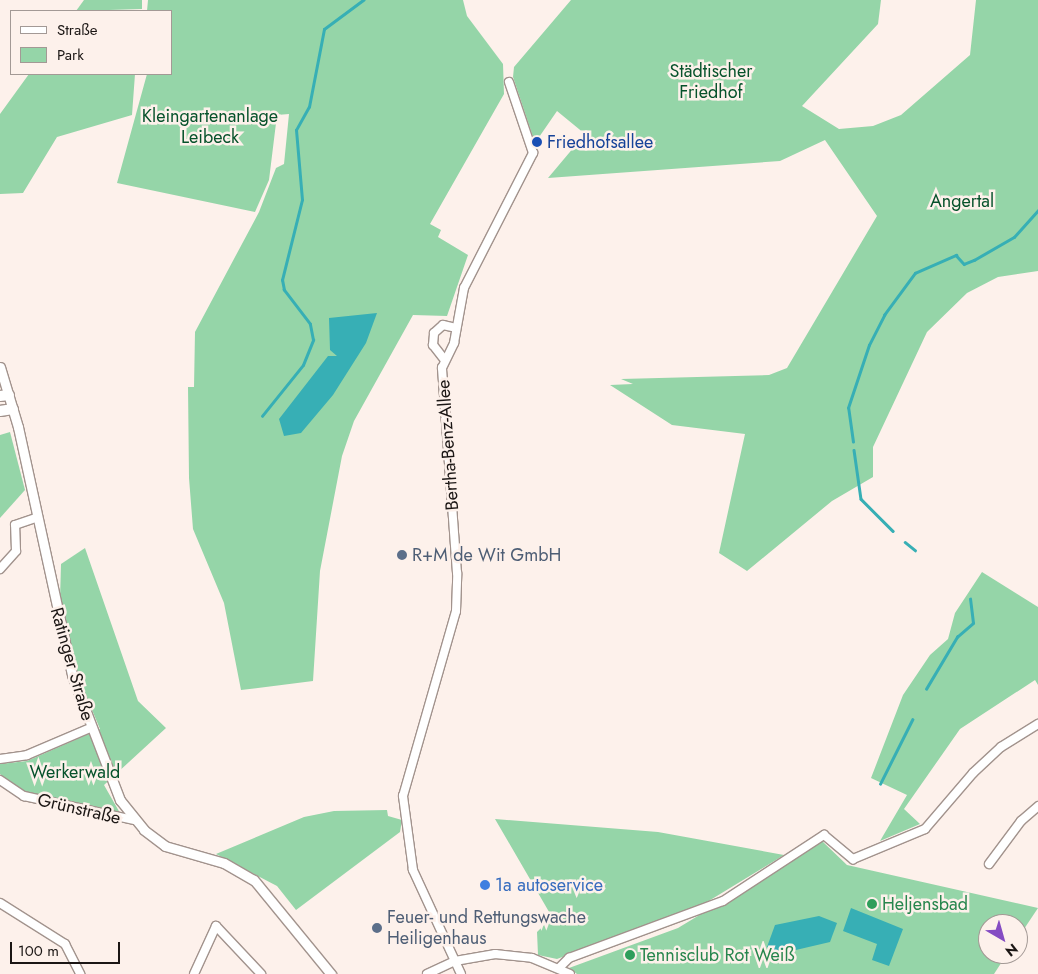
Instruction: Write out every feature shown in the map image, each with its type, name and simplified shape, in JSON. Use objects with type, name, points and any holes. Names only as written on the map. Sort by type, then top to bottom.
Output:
[{"type":"highway","points":[[0,411],[13,409]]},
{"type":"main road","name":"Ratinger Straße","points":[[0,367],[4,395],[13,409],[66,650],[90,728],[114,788],[134,820],[165,846],[224,863],[254,880],[331,974]]},
{"type":"street","name":"Bertha-Benz-Allee","points":[[461,974],[413,870],[404,791],[446,656],[458,589],[444,359],[454,343],[468,279],[532,157],[532,144],[509,82]]},
{"type":"street","points":[[444,359],[433,345],[434,333],[443,325],[456,328]]},
{"type":"street","points":[[0,570],[16,551],[15,525],[38,517]]},
{"type":"street","points":[[560,967],[569,958],[723,901],[824,835],[853,859],[925,829],[973,773],[1001,747],[1038,724]]},
{"type":"street","points":[[0,759],[27,756],[90,728]]},
{"type":"street","name":"Grünstraße","points":[[0,780],[24,796],[134,820]]},
{"type":"street","points":[[989,864],[1021,820],[1038,806]]},
{"type":"street","points":[[0,903],[64,944],[80,974]]},
{"type":"street","points":[[194,974],[216,926],[261,974]]},
{"type":"street","points":[[427,974],[455,962],[495,954],[560,967],[570,974]]},
{"type":"green space","points":[[84,0],[142,0],[142,9],[77,10]]},
{"type":"green space","name":"Kleingartenanlage Leibeck","points":[[148,0],[463,0],[467,16],[503,64],[504,94],[430,224],[441,230],[438,237],[468,255],[447,316],[413,315],[354,421],[342,456],[320,571],[313,681],[241,690],[224,603],[193,529],[189,478],[188,387],[194,387],[195,332],[259,212],[276,168],[284,164],[289,114],[277,115],[269,180],[255,212],[117,183],[147,75],[172,75],[172,10],[147,10]]},
{"type":"green space","points":[[571,0],[881,0],[878,24],[802,106],[839,129],[873,126],[901,115],[970,55],[976,0],[1038,0],[1038,271],[998,277],[967,293],[927,332],[873,447],[873,477],[832,501],[747,571],[719,553],[745,434],[672,425],[610,385],[633,384],[621,379],[769,375],[787,368],[877,216],[825,140],[780,161],[548,178],[585,134],[557,111],[535,143],[513,77],[514,67]]},
{"type":"green space","points":[[28,75],[135,75],[132,115],[57,137],[23,193],[0,194],[0,114]]},
{"type":"green space","points":[[10,432],[25,490],[0,518],[0,435]]},
{"type":"green space","name":"Werkerwald","points":[[85,548],[138,701],[166,728],[104,785],[120,813],[23,793],[0,774],[0,764],[27,761],[100,729],[74,667],[60,600],[61,564]]},
{"type":"green space","points":[[982,572],[1038,607],[1038,685],[1035,680],[960,729],[904,809],[920,824],[880,841],[907,795],[871,778],[903,695],[930,655],[948,639],[955,613]]},
{"type":"green space","points":[[387,810],[388,816],[402,820],[400,832],[296,910],[277,886],[216,854],[304,817],[334,811]]},
{"type":"green space","points":[[495,819],[658,832],[784,855],[707,902],[557,959],[538,955],[537,932],[552,917]]},
{"type":"green space","name":"Heljensbad","points":[[822,841],[847,865],[1038,908],[1028,923],[1028,914],[978,914],[978,964],[1000,964],[994,974],[577,974],[569,968],[678,928]]},
{"type":"water","points":[[377,313],[366,343],[333,395],[301,433],[284,436],[279,419],[328,356],[337,356],[330,350],[329,318]]},
{"type":"water","points":[[851,908],[903,929],[889,966],[872,960],[877,944],[843,931]]},
{"type":"water","points":[[819,916],[837,923],[830,942],[783,953],[767,947],[775,925]]},
{"type":"waterway","points":[[262,416],[303,365],[313,340],[310,324],[284,290],[282,280],[302,200],[296,130],[309,107],[324,29],[363,0]]},
{"type":"waterway","points":[[853,442],[848,408],[869,345],[884,315],[915,273],[956,255],[964,264],[974,260],[1014,237],[1038,210]]},
{"type":"waterway","points":[[854,450],[861,499],[893,531]]},
{"type":"waterway","points":[[905,542],[915,550]]},
{"type":"waterway","points":[[926,689],[957,637],[973,623],[970,599]]},
{"type":"waterway","points":[[880,784],[912,720]]},
{"type":"place","name":"Friedhofsallee","points":[[537,142]]},
{"type":"place","name":"R+M de Wit GmbH","points":[[402,555]]},
{"type":"place","name":"1a autoservice","points":[[485,885]]},
{"type":"place","name":"Heljensbad","points":[[872,904]]},
{"type":"place","name":"Feuer- und Rettungswache Heiligenhaus","points":[[377,928]]},
{"type":"place","name":"Tennisclub Rot Weiß","points":[[630,955]]},
{"type":"park label","name":"Städtischer Friedhof","points":[[711,82]]},
{"type":"park label","name":"Angertal","points":[[962,201]]}]
